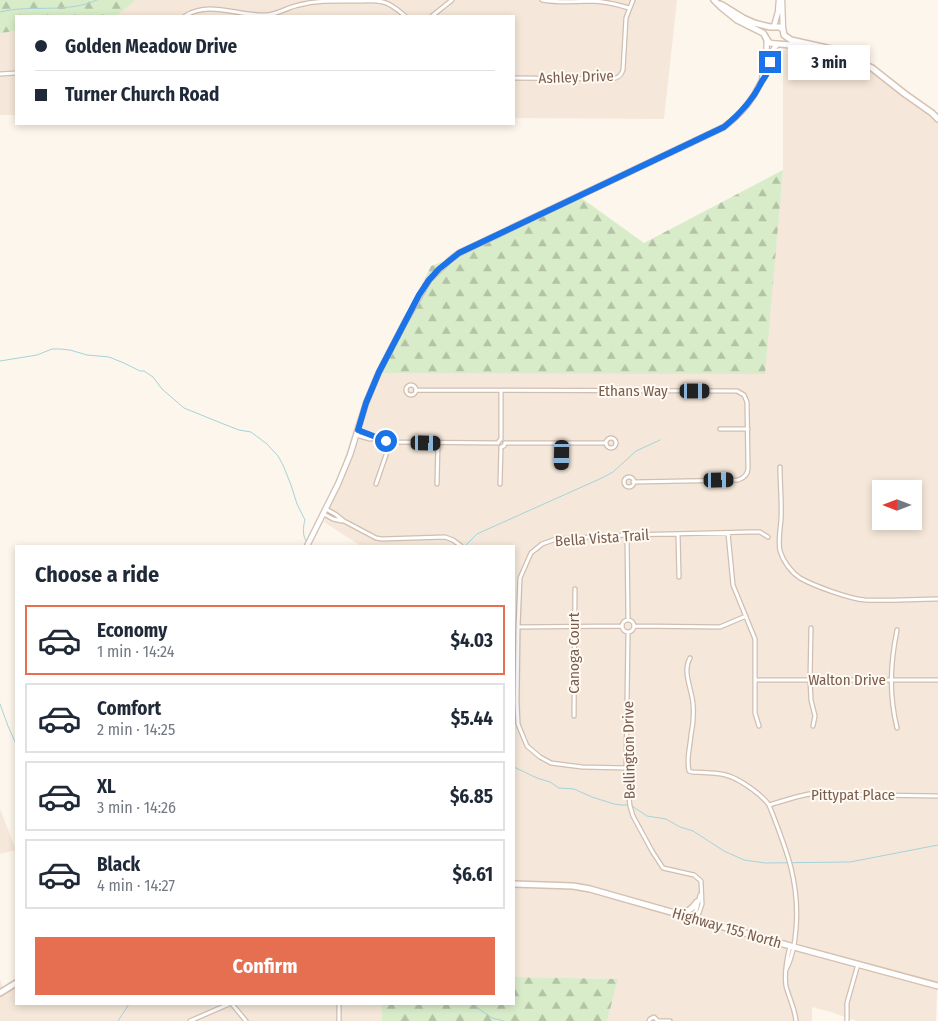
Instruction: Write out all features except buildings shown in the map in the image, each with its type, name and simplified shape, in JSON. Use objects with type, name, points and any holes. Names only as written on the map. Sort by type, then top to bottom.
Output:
[{"type":"main road","points":[[714,0],[748,20],[780,28],[793,41],[815,45],[846,55],[872,68],[938,119]]},
{"type":"main road","points":[[720,4],[737,20],[760,31],[771,44],[832,51]]},
{"type":"main road","points":[[766,37],[767,30],[773,27]]},
{"type":"main road","points":[[778,44],[783,40],[784,33]]},
{"type":"main road","name":"Highway 155 North","points":[[515,884],[572,886],[593,890],[938,986]]},
{"type":"main road","points":[[678,914],[692,909],[698,902]]},
{"type":"main road","points":[[0,993],[15,984]]},
{"type":"street","points":[[433,15],[452,0]]},
{"type":"street","points":[[542,0],[551,2],[592,1],[617,4],[629,8]]},
{"type":"street","name":"Ashley Drive","points":[[515,78],[618,78],[623,70],[625,28],[629,8],[633,0]]},
{"type":"street","points":[[773,27],[780,0]]},
{"type":"street","points":[[780,0],[784,33]]},
{"type":"street","points":[[186,15],[192,11],[216,8],[230,12],[266,15],[278,13],[300,4],[339,1],[383,2],[392,5],[404,15]]},
{"type":"street","points":[[762,81],[766,58],[766,37]]},
{"type":"street","points":[[308,545],[347,464],[366,403],[379,372],[429,280],[444,264],[459,253],[724,127],[744,108],[753,96],[766,75],[772,52],[778,44]]},
{"type":"street","points":[[0,74],[15,73]]},
{"type":"street","name":"Ethans Way","points":[[416,390],[738,391],[744,395],[747,400],[748,429],[748,470],[746,476],[738,480],[633,482]]},
{"type":"street","points":[[498,443],[501,439],[502,390]]},
{"type":"street","points":[[720,429],[748,429]]},
{"type":"street","points":[[357,432],[370,439],[377,438],[388,442],[498,443],[502,447]]},
{"type":"street","points":[[501,439],[505,443],[606,443]]},
{"type":"street","points":[[376,484],[386,455],[388,442]]},
{"type":"street","points":[[437,484],[438,443]]},
{"type":"street","points":[[500,484],[502,447],[505,443]]},
{"type":"street","points":[[562,443],[562,467]]},
{"type":"street","points":[[780,467],[781,519],[779,548],[784,561],[795,573],[801,578],[819,586],[863,600],[938,599]]},
{"type":"street","points":[[325,512],[332,519],[344,522],[378,538],[443,537],[453,540],[460,545]]},
{"type":"street","name":"Bella Vista Trail","points":[[627,768],[582,767],[551,763],[527,746],[518,724],[518,626],[520,578],[531,553],[542,544],[556,539],[627,535],[760,532],[768,537]]},
{"type":"street","points":[[728,533],[733,585],[755,639],[755,713],[759,726]]},
{"type":"street","points":[[678,534],[680,577]]},
{"type":"street","points":[[627,535],[628,620]]},
{"type":"street","name":"Canoga Court","points":[[574,716],[575,589]]},
{"type":"street","points":[[634,626],[720,627],[746,616]]},
{"type":"street","points":[[628,620],[633,622],[634,626]]},
{"type":"street","points":[[622,626],[624,621],[628,620]]},
{"type":"street","points":[[518,626],[622,626]]},
{"type":"street","points":[[622,626],[628,632],[634,626]]},
{"type":"street","points":[[811,628],[810,680],[816,716],[813,726]]},
{"type":"street","points":[[897,630],[892,653],[891,680],[892,707],[897,728]]},
{"type":"street","name":"Bellington Drive","points":[[628,632],[626,773],[630,806],[652,851],[663,868],[698,877],[701,881],[701,892]]},
{"type":"street","points":[[690,658],[687,664],[693,704],[693,718],[687,764],[689,770],[692,772],[734,776],[764,797],[769,805],[788,857],[796,888],[797,912],[791,959],[786,970],[786,985],[796,1021]]},
{"type":"street","name":"Walton Drive","points":[[756,680],[938,680]]},
{"type":"street","name":"Pittypat Place","points":[[769,805],[796,796],[809,794],[938,796]]},
{"type":"street","points":[[695,919],[701,892]]},
{"type":"street","points":[[695,919],[702,904],[701,892]]},
{"type":"street","points":[[847,1021],[847,1003],[858,964]]},
{"type":"street","points":[[190,1021],[229,1005]]},
{"type":"street","points":[[232,1005],[246,1021]]},
{"type":"street","points":[[339,1005],[339,1021]]},
{"type":"street","points":[[649,1021],[654,1017],[658,1021],[670,1021]]},
{"type":"shaded area","points":[[136,0],[677,0],[664,119],[515,118],[515,15],[117,15]]},
{"type":"shaded area","points":[[15,31],[15,115],[0,115],[0,33]]},
{"type":"shaded area","points":[[783,50],[808,50],[846,59],[891,81],[938,119],[938,989],[936,1021],[857,1021],[812,1007],[812,1021],[607,1021],[618,979],[515,977],[515,545],[359,545],[324,522],[357,419],[379,373],[764,373],[783,170]]},
{"type":"shaded area","points":[[0,809],[15,850],[0,854]]},
{"type":"shaded area","points":[[0,979],[5,993],[15,987],[15,1005],[381,1005],[382,1021],[0,1021]]},
{"type":"green space","points":[[0,0],[136,0],[117,15],[15,15],[15,31],[0,33]]},
{"type":"green space","points":[[783,170],[765,374],[379,373],[431,266],[465,254],[580,197],[644,243]]},
{"type":"green space","points":[[515,977],[618,979],[607,1021],[382,1021],[381,1005],[515,1005]]},
{"type":"waterway","points":[[0,12],[73,7],[97,0]]},
{"type":"waterway","points":[[0,361],[37,355],[52,349],[70,350],[87,355],[109,357],[144,371],[153,377],[162,389],[184,408],[239,430],[251,432],[267,444],[283,465],[305,520],[303,531],[307,542]]},
{"type":"waterway","points":[[466,545],[477,534],[604,477],[613,472],[636,451],[660,440]]},
{"type":"waterway","points":[[0,704],[15,742]]},
{"type":"waterway","points":[[515,767],[550,782],[559,788],[574,789],[614,804],[632,806],[647,816],[666,819],[680,827],[693,831],[724,851],[744,860],[765,863],[850,862],[938,845]]},
{"type":"waterway","points":[[118,1021],[128,1005]]},
{"type":"waterway","points":[[473,1005],[492,1018],[504,1021]]},
{"type":"route","points":[[386,441],[358,430],[366,403],[385,359],[419,295],[439,269],[459,253],[724,127],[749,103],[764,78],[770,62]]}]
